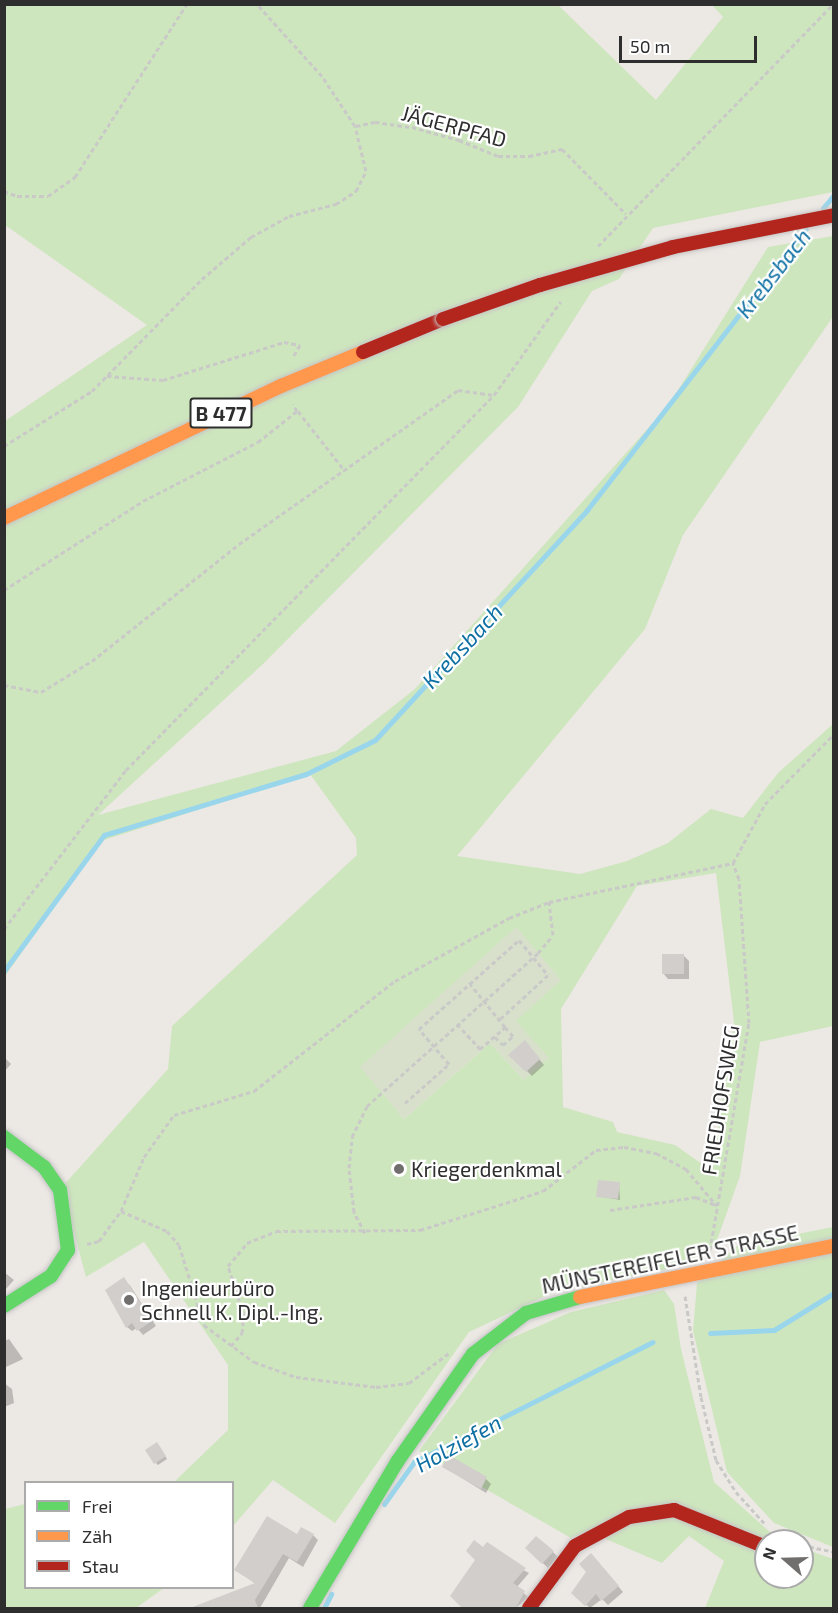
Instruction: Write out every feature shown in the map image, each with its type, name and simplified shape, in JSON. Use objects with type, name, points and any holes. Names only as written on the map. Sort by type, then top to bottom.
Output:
[{"type":"street","name":"B 477","points":[[4,518],[281,386],[443,319],[602,266],[736,233],[834,214]]},
{"type":"street","points":[[4,1137],[44,1167],[60,1190],[68,1250],[51,1276],[4,1306]]},
{"type":"street","name":"MÜNSTEREIFELER STRASSE","points":[[310,1608],[397,1462],[473,1354],[526,1313],[594,1293],[834,1246]]},
{"type":"street","points":[[529,1608],[575,1546],[629,1517],[674,1510],[754,1542]]},
{"type":"path","points":[[4,191],[17,196],[48,196],[75,177],[187,4]]},
{"type":"path","points":[[4,446],[92,391],[202,279],[251,237],[289,216],[336,204],[356,191],[366,171],[355,126],[322,76],[257,4]]},
{"type":"path","points":[[597,248],[626,214],[747,97],[833,4]]},
{"type":"path","name":"JÄGERPFAD","points":[[355,126],[375,122],[412,127],[459,140],[498,156],[529,156],[562,149],[626,214]]},
{"type":"path","points":[[4,929],[126,770],[494,395],[564,297]]},
{"type":"path","points":[[4,685],[41,692],[92,661],[239,544],[458,390],[494,395]]},
{"type":"path","points":[[297,411],[345,471]]},
{"type":"path","points":[[68,1250],[99,1240],[121,1211],[144,1157],[174,1115],[254,1091],[395,981],[509,918],[549,902],[734,863],[765,804],[834,734]]},
{"type":"path","name":"FRIEDHOFSWEG","points":[[706,1271],[749,1023],[740,879],[734,863]]},
{"type":"path","points":[[365,1233],[354,1212],[349,1168],[352,1137],[367,1106],[533,958],[553,935],[549,902]]},
{"type":"path","points":[[405,1103],[449,1064],[419,1029],[519,940],[548,975],[500,1020]]},
{"type":"path","points":[[470,984],[513,1036],[502,1045],[494,1036]]},
{"type":"path","points":[[457,1024],[480,1048],[505,1027]]},
{"type":"path","points":[[231,1346],[242,1333],[244,1315],[228,1266],[248,1243],[276,1232],[365,1233],[420,1230],[543,1191],[597,1150],[624,1147],[656,1153],[686,1169],[717,1206]]},
{"type":"path","points":[[610,1210],[696,1197],[717,1206]]},
{"type":"path","points":[[121,1211],[167,1231],[179,1245],[204,1325],[254,1362],[296,1377],[376,1388],[409,1383],[445,1353],[473,1354]]},
{"type":"path","points":[[682,1275],[699,1386],[716,1460],[736,1492],[769,1528]]},
{"type":"path","points":[[814,1548],[834,1552]]},
{"type":"green space","points":[[5,5],[558,5],[656,100],[723,17],[712,5],[833,5],[833,192],[653,228],[619,279],[592,291],[518,407],[263,664],[98,815],[336,751],[415,689],[668,406],[768,247],[833,236],[832,318],[683,535],[645,629],[457,856],[580,874],[627,861],[668,843],[711,809],[743,818],[778,773],[833,724],[833,1026],[760,1042],[740,1176],[716,1243],[683,1266],[556,1291],[469,1332],[335,1523],[273,1480],[234,1525],[234,1481],[175,1481],[228,1430],[228,1365],[144,1242],[86,1277],[62,1187],[168,1069],[172,1026],[357,855],[356,838],[310,774],[101,841],[5,976],[5,421],[147,325],[5,225]],"holes":[[[716,873],[734,1022],[712,1171],[675,1145],[617,1132],[613,1122],[563,1107],[561,1009],[637,886]],[[516,927],[560,980],[515,1021],[524,1080],[490,1043],[404,1119],[381,1091]]]},
{"type":"green space","points":[[516,927],[561,980],[516,1021],[549,1058],[524,1080],[490,1043],[404,1119],[360,1067]]},
{"type":"green space","points":[[833,1227],[833,1547],[814,1539],[814,1529],[789,1529],[774,1523],[727,1472],[693,1331],[697,1283],[737,1246]]},
{"type":"green space","points":[[664,1290],[674,1304],[681,1349],[714,1482],[767,1529],[754,1529],[754,1589],[814,1589],[814,1552],[833,1559],[833,1608],[705,1608],[724,1561],[689,1536],[662,1563],[587,1531],[571,1538],[419,1451],[498,1344],[571,1312]]},
{"type":"green space","points":[[24,1504],[24,1589],[163,1589],[136,1608],[5,1608],[5,1509]]},
{"type":"building","points":[[662,954],[684,954],[684,974],[662,974]]},
{"type":"building","points":[[525,1040],[540,1059],[526,1072],[508,1055]]},
{"type":"building","points":[[598,1180],[620,1182],[618,1199],[596,1197]]},
{"type":"building","points":[[124,1277],[152,1321],[137,1331],[132,1323],[126,1328],[105,1290]]},
{"type":"building","points":[[157,1442],[166,1456],[154,1464],[145,1450]]},
{"type":"building","points":[[449,1455],[487,1477],[481,1489],[442,1467]]},
{"type":"building","points":[[267,1516],[297,1534],[301,1527],[314,1534],[297,1562],[283,1554],[255,1600],[258,1608],[190,1608],[255,1583],[234,1570]]},
{"type":"building","points":[[536,1536],[554,1551],[542,1564],[525,1548]]},
{"type":"building","points":[[474,1540],[483,1547],[487,1542],[526,1568],[513,1583],[525,1591],[516,1608],[462,1608],[450,1596],[475,1560],[466,1551]]},
{"type":"building","points":[[591,1553],[619,1586],[601,1601],[596,1594],[585,1606],[571,1593],[586,1572],[579,1564]]},
{"type":"waterway","name":"Krebsbach","points":[[823,208],[834,195]]},
{"type":"waterway","name":"Krebsbach","points":[[4,971],[104,835],[306,774],[375,740],[587,510],[806,229]]},
{"type":"waterway","name":"Holziefen","points":[[710,1333],[774,1330],[834,1293]]},
{"type":"waterway","name":"Holziefen","points":[[384,1504],[414,1462],[653,1342]]},
{"type":"waterway","name":"Holziefen","points":[[324,1608],[331,1594]]},
{"type":"traffic: fast","points":[[4,1137],[44,1167],[60,1190],[68,1250],[51,1276],[4,1306]]},
{"type":"traffic: fast","points":[[310,1608],[397,1462],[473,1354],[526,1313],[580,1297]]},
{"type":"traffic: slow","points":[[4,518],[281,386],[363,352]]},
{"type":"traffic: slow","points":[[580,1297],[834,1246]]},
{"type":"traffic: jam","points":[[443,319],[540,285],[673,247],[834,215]]},
{"type":"traffic: jam","points":[[363,352],[443,319]]},
{"type":"traffic: jam","points":[[529,1608],[575,1546],[629,1517],[674,1510],[754,1542]]},
{"type":"place","name":"Kriegerdenkmal","points":[[399,1169]]},
{"type":"place","name":"Ingenieurbüro Schnell K. Dipl.-Ing.","points":[[129,1300]]}]
